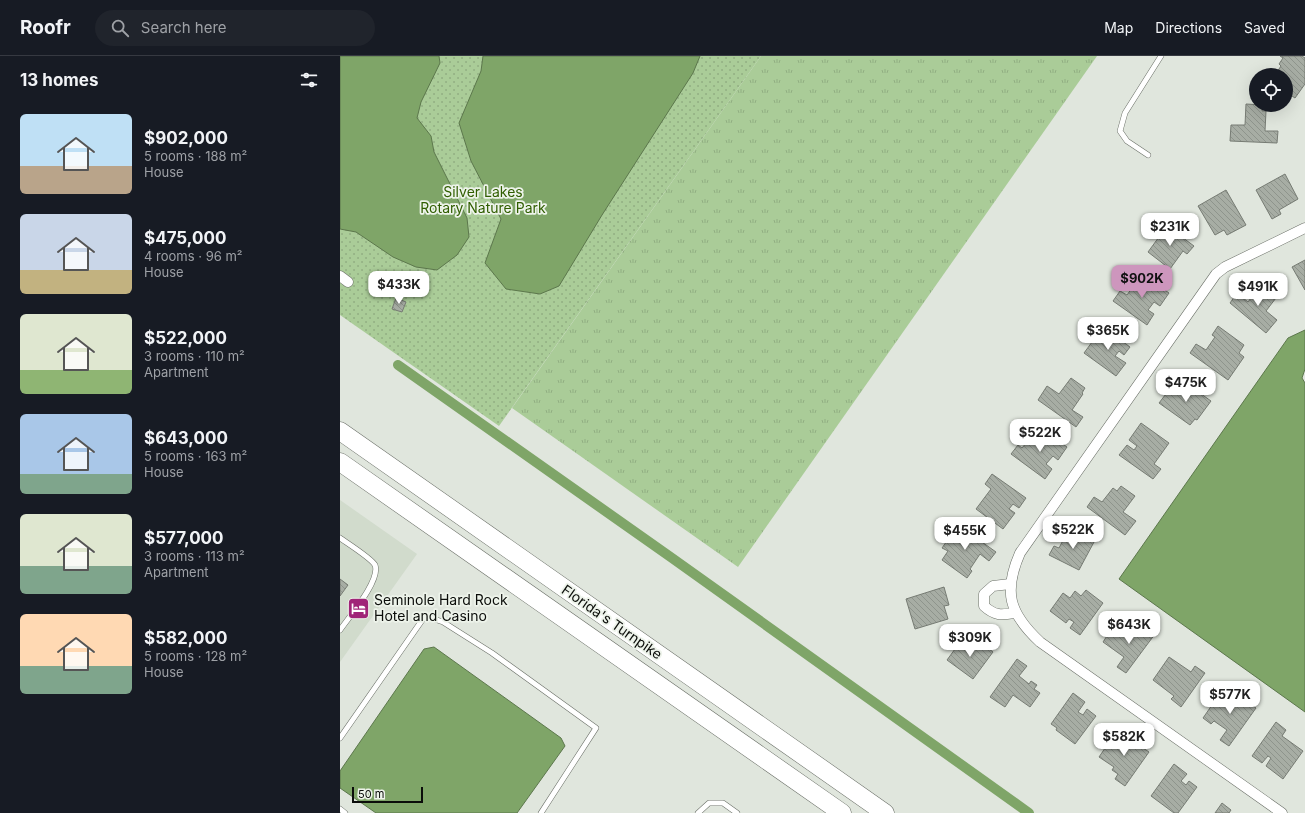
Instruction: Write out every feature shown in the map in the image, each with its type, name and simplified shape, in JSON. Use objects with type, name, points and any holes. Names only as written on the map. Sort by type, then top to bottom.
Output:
[{"type":"highway","name":"Florida's Turnpike","points":[[340,431],[885,813]]},
{"type":"highway","name":"Florida's Turnpike","points":[[340,462],[842,813]]},
{"type":"street","points":[[1282,813],[1040,642],[1025,628],[1015,613],[1010,584],[1013,568],[1020,553],[1216,274],[1224,267],[1305,228]]},
{"type":"street","points":[[1010,584],[993,586],[984,594],[984,606],[991,612],[1002,615],[1015,613]]},
{"type":"lane","points":[[1148,155],[1127,141],[1120,131],[1121,122],[1125,113],[1162,56]]},
{"type":"lane","points":[[340,538],[370,560],[375,566],[375,575],[370,588],[340,630]]},
{"type":"lane","points":[[340,738],[425,616],[443,622],[492,653],[596,728],[541,813]]},
{"type":"lane","points":[[698,813],[709,803],[724,803],[737,813]]},
{"type":"lane","points":[[340,809],[345,813]]},
{"type":"shaded area","points":[[340,56],[439,56],[440,63],[421,102],[417,118],[431,136],[434,152],[467,218],[469,237],[457,255],[437,270],[416,267],[393,257],[356,232],[340,229]]},
{"type":"shaded area","points":[[483,56],[700,56],[693,73],[602,215],[559,286],[540,294],[506,289],[485,263],[501,219],[471,161],[459,123],[481,71]]},
{"type":"shaded area","points":[[1305,330],[1305,369],[1302,378],[1305,383],[1305,712],[1119,579],[1288,338]]},
{"type":"shaded area","name":"Seminole Hard Rock Hotel and Casino","points":[[340,500],[417,554],[340,662]]},
{"type":"shaded area","points":[[434,647],[561,738],[565,746],[517,813],[376,813],[340,788],[340,771],[424,649]]},
{"type":"green space","name":"Silver Lakes Rotary Nature Park","points":[[340,56],[761,56],[499,426],[340,315]]},
{"type":"green space","points":[[761,56],[1097,56],[738,567],[512,408]]},
{"type":"building","points":[[1280,56],[1302,56],[1305,58],[1305,84],[1295,98],[1293,97],[1293,68],[1280,68],[1281,66],[1279,64],[1283,58]]},
{"type":"building","points":[[1246,104],[1249,104],[1249,112],[1266,112],[1265,131],[1278,131],[1277,143],[1230,141],[1231,125],[1245,125]]},
{"type":"building","points":[[1285,174],[1298,199],[1279,210],[1281,214],[1272,219],[1256,190]]},
{"type":"building","points":[[1226,190],[1246,225],[1227,235],[1224,230],[1215,235],[1198,206]]},
{"type":"building","points":[[1167,226],[1194,246],[1187,254],[1183,251],[1170,269],[1148,252]]},
{"type":"building","points":[[1305,260],[1305,290],[1292,267]]},
{"type":"building","points":[[1142,274],[1169,293],[1160,306],[1154,302],[1148,310],[1154,314],[1147,325],[1113,301],[1120,291],[1127,295]]},
{"type":"building","points":[[1266,284],[1279,294],[1266,311],[1277,320],[1266,333],[1230,303],[1237,293],[1248,302],[1259,287],[1262,289]]},
{"type":"building","points":[[396,298],[406,302],[402,312],[392,309]]},
{"type":"building","points":[[1218,326],[1244,345],[1239,353],[1244,357],[1228,380],[1190,353],[1196,344],[1206,350],[1215,337],[1212,335]]},
{"type":"building","points":[[1103,327],[1130,347],[1124,355],[1119,351],[1115,356],[1126,363],[1116,376],[1084,353]]},
{"type":"building","points":[[1071,378],[1085,388],[1082,393],[1083,394],[1072,410],[1083,417],[1076,427],[1038,400],[1047,386],[1059,394]]},
{"type":"building","points":[[1183,381],[1211,401],[1197,420],[1195,419],[1190,425],[1159,403],[1169,390],[1174,394]]},
{"type":"building","points":[[1141,423],[1169,443],[1154,464],[1161,469],[1153,479],[1119,455],[1127,445],[1134,450],[1137,446],[1129,440]]},
{"type":"building","points":[[1040,428],[1067,447],[1058,460],[1053,456],[1046,464],[1052,469],[1045,479],[1011,454],[1018,445],[1022,448],[1027,442],[1029,443]]},
{"type":"building","points":[[992,474],[1026,498],[1019,508],[1013,504],[1009,509],[1015,513],[1003,529],[976,509],[991,489],[985,484]]},
{"type":"building","points":[[1121,486],[1135,496],[1123,512],[1136,521],[1125,535],[1087,507],[1094,497],[1102,502],[1113,488],[1117,491]]},
{"type":"building","points":[[958,525],[996,552],[989,561],[980,554],[970,569],[972,571],[967,578],[942,560],[948,551],[942,548]]},
{"type":"building","points":[[1069,529],[1094,542],[1079,570],[1049,555],[1054,546],[1059,548]]},
{"type":"building","points":[[340,579],[348,585],[340,596]]},
{"type":"building","points":[[944,587],[949,605],[944,606],[948,619],[915,629],[906,599]]},
{"type":"building","points":[[1086,590],[1103,603],[1080,635],[1070,628],[1074,622],[1069,619],[1066,623],[1050,611],[1063,593],[1070,598],[1075,591],[1081,596]]},
{"type":"building","points":[[1140,624],[1155,634],[1126,673],[1117,667],[1124,657],[1103,642],[1114,625],[1130,637]]},
{"type":"building","points":[[963,638],[980,650],[984,645],[993,652],[973,679],[947,660]]},
{"type":"building","points":[[1169,657],[1191,672],[1195,666],[1205,673],[1181,707],[1171,699],[1174,696],[1153,680]]},
{"type":"building","points":[[1017,659],[1027,666],[1019,676],[1029,684],[1031,681],[1037,685],[1034,689],[1040,693],[1030,707],[1013,695],[1005,707],[990,697]]},
{"type":"building","points":[[1221,692],[1230,698],[1234,692],[1256,708],[1229,746],[1220,740],[1227,730],[1214,721],[1211,724],[1203,718]]},
{"type":"building","points":[[1073,693],[1085,702],[1078,712],[1083,715],[1087,709],[1096,716],[1075,744],[1056,730],[1057,728],[1051,724]]},
{"type":"building","points":[[1276,722],[1286,730],[1282,736],[1303,751],[1283,779],[1266,766],[1271,758],[1268,756],[1262,763],[1252,756]]},
{"type":"building","points":[[1116,732],[1136,746],[1137,744],[1149,752],[1125,786],[1115,779],[1118,774],[1112,770],[1114,767],[1099,757]]},
{"type":"building","points":[[1174,764],[1187,774],[1181,781],[1186,785],[1189,781],[1197,787],[1178,813],[1174,813],[1151,796]]},
{"type":"building","points":[[1222,803],[1231,810],[1229,813],[1215,813]]},
{"type":"waterway","points":[[398,365],[672,558],[1029,813]]},
{"type":"place","name":"Seminole Hard Rock Hotel and Casino","points":[[359,608]]}]
